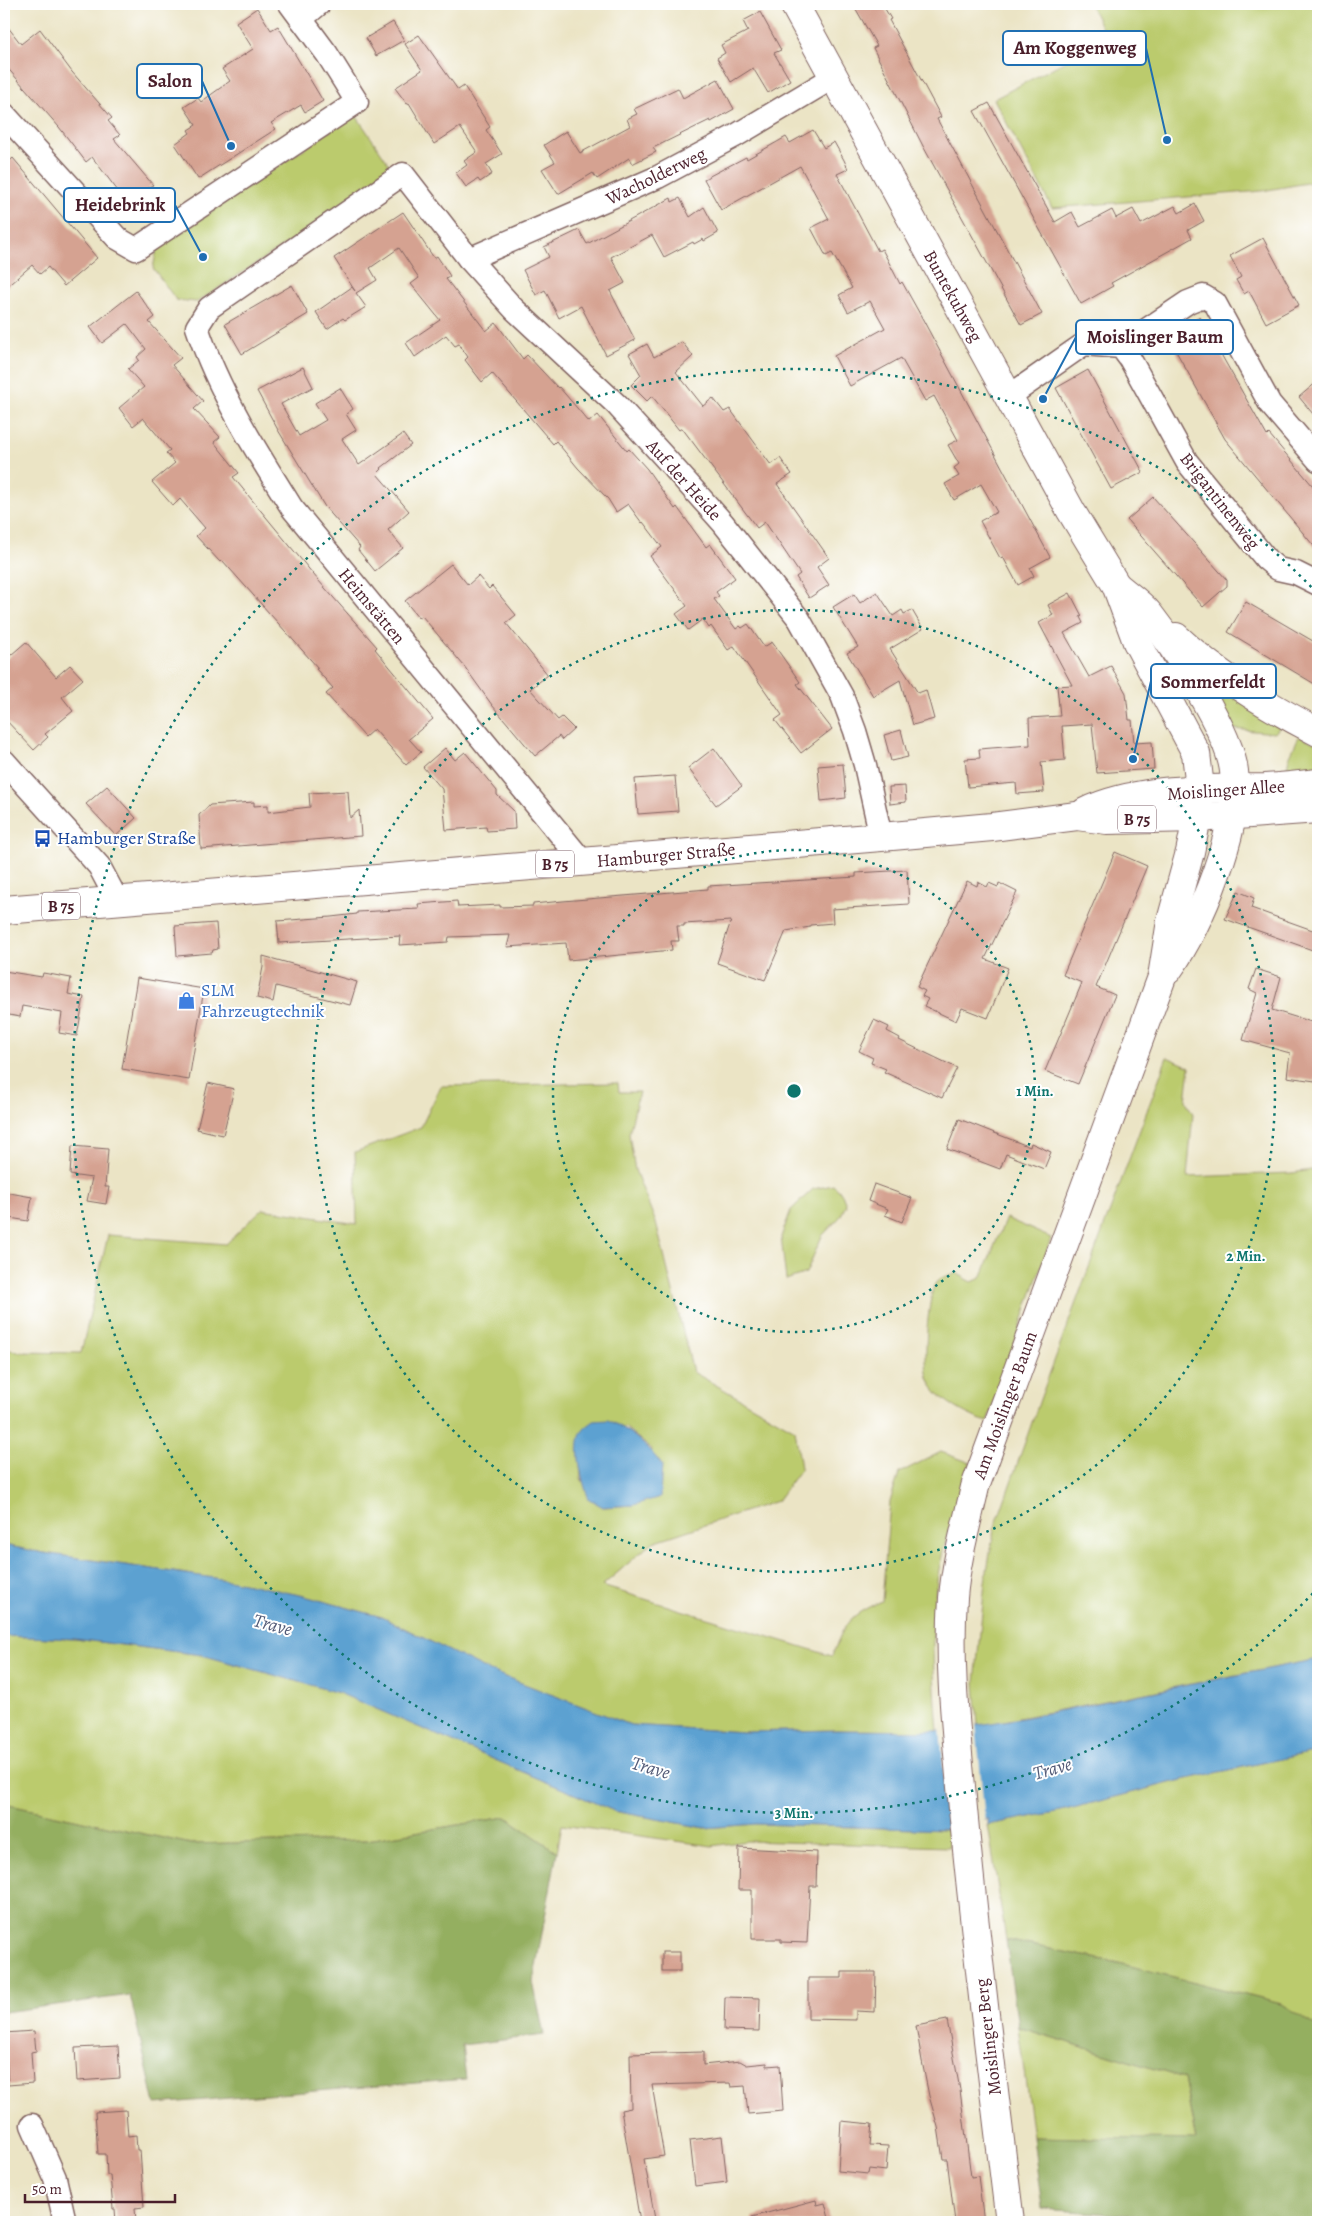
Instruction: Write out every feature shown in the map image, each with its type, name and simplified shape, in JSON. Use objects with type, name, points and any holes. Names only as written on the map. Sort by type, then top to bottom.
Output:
[{"type":"main road","name":"Buntekuhweg","points":[[794,4],[1071,511],[1116,585],[1137,642],[1196,753],[1200,788]]},
{"type":"main road","name":"Buntekuhweg","points":[[1116,585],[1148,613],[1208,706],[1229,747],[1234,770],[1235,788],[1231,816]]},
{"type":"main road","points":[[1148,613],[1203,662],[1249,693],[1318,732]]},
{"type":"main road","name":"Moislinger Allee","points":[[1077,816],[1104,803],[1200,788],[1318,783]]},
{"type":"main road","name":"Am Moislinger Baum","points":[[967,1852],[951,1646],[953,1598],[957,1564],[975,1487],[1162,977],[1171,921],[1190,852],[1197,818],[1200,788]]},
{"type":"main road","name":"Moislinger Allee","points":[[1268,814],[1318,809]]},
{"type":"main road","name":"Hamburger Straße","points":[[4,910],[880,837],[992,827],[1077,816],[1106,820],[1268,814]]},
{"type":"main road","name":"Am Moislinger Baum","points":[[1162,977],[1182,950],[1199,912],[1222,856],[1231,816]]},
{"type":"main road","name":"Moislinger Berg","points":[[967,1852],[1010,2222]]},
{"type":"street","points":[[4,114],[117,238],[136,249],[357,102],[327,54],[296,11],[319,4]]},
{"type":"street","name":"Wacholderweg","points":[[469,259],[658,177],[736,136],[834,77]]},
{"type":"street","name":"Auf der Heide","points":[[196,327],[209,308],[403,174],[469,259],[514,308],[616,404],[660,452],[723,523],[799,620],[842,696],[852,722],[865,765],[880,837]]},
{"type":"street","points":[[1008,397],[1084,344],[1121,347],[1188,302],[1203,296],[1215,303],[1270,404],[1318,460]]},
{"type":"street","name":"Heimstätten","points":[[196,327],[205,352],[254,448],[292,508],[583,862]]},
{"type":"street","name":"Brigantinenweg","points":[[1121,347],[1130,359],[1187,462],[1266,559],[1278,569],[1296,573],[1318,584]]},
{"type":"street","points":[[4,761],[99,866],[118,902]]},
{"type":"street","points":[[32,2125],[55,2178],[65,2222]]},
{"type":"green space","points":[[1090,4],[1318,4],[1318,181],[1262,191],[1052,208],[994,99],[1107,39]]},
{"type":"green space","points":[[355,114],[395,173],[197,302],[176,300],[153,268],[157,249]]},
{"type":"green space","points":[[1209,680],[1281,725],[1275,733],[1233,729]]},
{"type":"green space","points":[[1299,736],[1318,744],[1318,769],[1286,772],[1289,758]]},
{"type":"green space","points":[[1167,1057],[1190,1067],[1186,1101],[1193,1114],[1187,1177],[1292,1173],[1318,1169],[1318,1659],[978,1726],[975,1683],[985,1582],[994,1530],[1042,1394]]},
{"type":"green space","points":[[618,1083],[619,1092],[639,1092],[629,1134],[635,1170],[656,1223],[693,1372],[795,1430],[801,1468],[777,1501],[653,1542],[602,1586],[832,1656],[849,1621],[862,1611],[882,1601],[890,1502],[899,1473],[941,1452],[971,1463],[944,1546],[937,1580],[933,1647],[938,1731],[837,1730],[744,1732],[631,1725],[485,1669],[382,1617],[304,1596],[234,1581],[44,1553],[4,1545],[4,1348],[18,1352],[81,1353],[108,1235],[226,1244],[262,1209],[357,1224],[355,1152],[421,1127],[441,1086]],"holes":[[[625,1427],[651,1449],[634,1505],[603,1507],[581,1479],[580,1466]]]},
{"type":"green space","points":[[833,1185],[841,1192],[846,1205],[840,1217],[822,1236],[806,1273],[786,1280],[781,1237],[791,1210],[813,1189]]},
{"type":"green space","points":[[1006,1218],[1051,1238],[987,1422],[953,1406],[931,1385],[926,1358],[928,1318],[934,1286],[940,1279],[956,1273],[972,1282],[981,1278]]},
{"type":"green space","points":[[4,1636],[75,1639],[202,1655],[339,1693],[614,1811],[705,1828],[756,1824],[948,1830],[949,1847],[747,1841],[712,1846],[562,1825],[557,1852],[506,1817],[367,1840],[191,1844],[4,1804]]},
{"type":"green space","points":[[1318,1751],[1318,2027],[1281,2004],[1118,1963],[1006,1940],[988,1825],[1061,1811],[1173,1782]]},
{"type":"green space","points":[[4,1804],[191,1844],[367,1840],[506,1817],[557,1852],[533,1982],[544,2035],[462,2045],[466,2079],[155,2104],[130,1995],[4,2012]]},
{"type":"green space","points":[[1006,1940],[1118,1963],[1281,2004],[1318,2027],[1318,2222],[1180,2222],[1168,2218],[1042,2209],[1033,2137],[1196,2140],[1184,2078],[1018,2027]]},
{"type":"green space","points":[[1018,2027],[1184,2078],[1196,2141],[1033,2137]]},
{"type":"water","points":[[608,1420],[638,1439],[662,1465],[660,1497],[634,1505],[603,1507],[589,1499],[580,1466],[579,1439],[587,1426],[594,1421]]},
{"type":"water","name":"Trave","points":[[4,1545],[44,1553],[234,1581],[304,1596],[382,1617],[485,1669],[631,1725],[744,1732],[837,1730],[938,1731],[1017,1719],[1318,1659],[1318,1751],[1173,1782],[1061,1811],[988,1825],[988,1819],[947,1823],[948,1830],[756,1824],[705,1828],[614,1811],[339,1693],[202,1655],[75,1639],[4,1636]]},
{"type":"pier","points":[[976,1724],[985,1822],[950,1825],[949,1832],[940,1729]]},
{"type":"building","points":[[853,4],[882,4],[941,117],[937,119],[1042,314],[1021,325],[923,146],[873,48],[877,46]]},
{"type":"building","points":[[257,8],[271,30],[278,26],[323,101],[305,112],[301,105],[271,123],[276,129],[198,179],[175,144],[190,133],[188,130],[196,125],[184,107],[198,98],[201,102],[230,81],[222,69],[253,49],[236,22]]},
{"type":"building","points":[[760,12],[781,50],[774,53],[790,80],[768,93],[753,68],[731,82],[717,58],[725,53],[721,45],[748,31],[743,21]]},
{"type":"building","points":[[4,22],[21,44],[40,29],[72,72],[112,118],[108,121],[120,135],[114,139],[153,185],[147,189],[160,207],[141,221],[92,157],[86,162],[59,127],[4,64]]},
{"type":"building","points":[[393,22],[404,40],[376,56],[366,38]]},
{"type":"building","points":[[419,35],[458,90],[464,86],[490,127],[486,130],[502,154],[486,164],[492,174],[480,182],[478,179],[466,187],[456,173],[467,165],[464,161],[477,152],[460,127],[434,144],[409,103],[407,104],[395,88],[422,70],[405,44]]},
{"type":"building","points":[[718,79],[734,109],[711,122],[710,120],[653,148],[656,152],[632,164],[629,158],[597,179],[593,173],[558,194],[542,169],[555,162],[544,145],[566,131],[580,153],[630,126],[627,119],[637,114],[634,109],[678,88],[683,98]]},
{"type":"building","points":[[989,103],[1055,222],[1072,212],[1080,227],[1112,210],[1116,218],[1133,209],[1141,224],[1175,206],[1179,213],[1195,204],[1204,221],[1188,230],[1192,238],[1111,283],[1113,286],[1081,304],[974,111]]},
{"type":"building","points":[[813,130],[824,148],[834,142],[844,160],[848,169],[837,174],[878,251],[882,249],[900,284],[902,282],[921,316],[1050,557],[1030,568],[1034,576],[1018,585],[1003,557],[1000,558],[980,521],[997,512],[981,484],[954,500],[945,484],[959,476],[954,468],[959,464],[948,445],[958,440],[934,396],[925,401],[901,358],[850,386],[834,356],[885,328],[870,301],[848,312],[839,295],[852,288],[832,253],[826,256],[811,228],[829,219],[800,166],[721,210],[704,179],[746,157],[747,159],[786,137],[790,143]]},
{"type":"building","points":[[13,158],[97,258],[64,286],[48,267],[40,274],[32,265],[4,289],[4,166]]},
{"type":"building","points":[[671,198],[672,202],[680,198],[690,217],[704,207],[718,233],[704,241],[703,239],[694,244],[693,242],[664,257],[652,235],[611,257],[625,283],[610,291],[635,340],[606,355],[581,306],[559,318],[545,290],[536,295],[523,270],[549,257],[544,247],[579,230],[587,244]]},
{"type":"building","points":[[403,212],[434,258],[437,256],[450,276],[446,279],[486,331],[496,323],[523,359],[527,355],[559,387],[589,422],[598,415],[627,451],[629,449],[647,469],[675,509],[677,507],[706,547],[710,544],[735,578],[716,592],[719,596],[714,599],[736,629],[748,624],[764,647],[772,642],[800,682],[797,684],[832,729],[801,753],[775,720],[782,715],[734,646],[728,650],[711,626],[709,628],[703,619],[688,630],[676,614],[687,606],[650,556],[662,547],[643,522],[628,504],[616,512],[608,499],[578,468],[556,441],[553,444],[492,373],[482,382],[465,360],[468,357],[459,344],[455,346],[446,335],[415,357],[406,343],[440,320],[411,284],[419,278],[399,248],[370,268],[377,280],[356,293],[366,307],[345,320],[343,318],[327,329],[316,312],[352,287],[355,291],[334,258]]},
{"type":"building","points":[[1263,238],[1299,305],[1266,323],[1249,291],[1244,294],[1236,280],[1241,277],[1230,256]]},
{"type":"building","points":[[292,285],[308,314],[242,354],[225,324]]},
{"type":"building","points":[[136,291],[155,317],[149,322],[181,358],[172,365],[203,401],[194,409],[220,437],[214,442],[239,473],[233,477],[318,580],[377,647],[375,649],[433,719],[409,739],[421,752],[406,765],[374,729],[365,737],[326,694],[333,688],[316,669],[318,668],[222,560],[220,562],[196,536],[205,528],[180,499],[173,506],[152,482],[175,463],[166,453],[170,450],[143,418],[133,426],[119,408],[144,387],[128,369],[139,360],[137,357],[146,349],[127,324],[102,343],[90,327]]},
{"type":"building","points":[[1200,317],[1267,436],[1269,434],[1318,492],[1318,551],[1225,439],[1167,335]]},
{"type":"building","points":[[682,342],[693,356],[676,372],[703,406],[713,398],[724,412],[730,409],[771,465],[780,458],[792,474],[777,484],[829,558],[817,567],[829,585],[809,598],[796,577],[800,574],[765,522],[757,528],[682,428],[679,430],[652,396],[647,401],[631,385],[641,375],[629,354],[647,344],[654,357]]},
{"type":"building","points":[[303,367],[313,387],[281,404],[299,436],[326,420],[315,403],[340,388],[353,409],[346,414],[356,430],[342,439],[359,465],[403,434],[411,445],[381,468],[377,474],[409,511],[388,530],[403,548],[375,571],[358,550],[360,547],[325,507],[278,430],[257,391]]},
{"type":"building","points":[[1088,370],[1143,472],[1111,489],[1056,388]]},
{"type":"building","points":[[1318,381],[1318,420],[1299,397]]},
{"type":"building","points":[[1153,497],[1227,580],[1227,586],[1203,607],[1127,520]]},
{"type":"building","points":[[451,564],[468,585],[478,576],[489,589],[492,586],[516,615],[506,623],[548,675],[530,689],[558,720],[562,717],[574,729],[562,740],[559,736],[535,756],[492,705],[464,666],[422,616],[419,618],[405,601]]},
{"type":"building","points":[[877,592],[893,616],[902,610],[904,614],[912,610],[923,629],[890,649],[918,693],[926,690],[934,719],[913,725],[900,680],[873,696],[847,653],[858,647],[833,607],[854,594],[860,603]]},
{"type":"building","points":[[1070,593],[1082,616],[1080,617],[1083,623],[1064,633],[1089,677],[1111,666],[1126,693],[1129,720],[1132,720],[1134,743],[1152,742],[1154,769],[1097,773],[1092,724],[1062,726],[1065,760],[1041,762],[1044,792],[1017,794],[1016,783],[968,787],[965,759],[980,758],[979,749],[1030,745],[1029,718],[1060,716],[1057,686],[1072,685],[1039,623],[1053,615],[1048,605]]},
{"type":"building","points":[[1246,602],[1318,644],[1318,686],[1228,632]]},
{"type":"building","points":[[26,642],[56,677],[70,665],[83,679],[62,697],[73,711],[45,734],[48,737],[34,750],[4,718],[4,661]]},
{"type":"building","points":[[901,730],[908,757],[891,761],[884,735]]},
{"type":"building","points":[[445,748],[455,760],[465,752],[497,791],[497,795],[514,811],[515,829],[487,831],[486,827],[446,830],[442,789],[423,767]]},
{"type":"building","points":[[714,748],[742,786],[716,805],[688,768]]},
{"type":"building","points":[[843,764],[846,798],[821,801],[818,766]]},
{"type":"building","points":[[675,776],[678,811],[638,814],[635,779]]},
{"type":"building","points":[[107,786],[136,818],[116,836],[86,804]]},
{"type":"building","points":[[905,786],[906,802],[890,804],[889,787]]},
{"type":"building","points":[[348,791],[350,818],[359,810],[361,836],[201,849],[199,815],[210,805],[254,802],[254,806],[268,805],[268,812],[310,807],[309,793]]},
{"type":"building","points":[[1115,852],[1147,866],[1096,987],[1115,995],[1078,1084],[1045,1071],[1082,983],[1063,975]]},
{"type":"building","points":[[907,870],[909,904],[832,909],[833,923],[810,925],[810,927],[786,931],[765,980],[717,963],[731,921],[677,926],[679,941],[671,941],[672,950],[568,960],[566,943],[507,947],[510,935],[449,937],[448,942],[399,945],[400,936],[279,943],[277,921],[331,917],[357,914],[357,912],[419,909],[418,904],[457,901],[458,907],[533,906],[533,904],[563,901],[708,889],[708,886],[856,877],[856,873]]},
{"type":"building","points":[[967,881],[977,886],[978,882],[987,887],[989,883],[998,887],[999,883],[1017,892],[985,959],[1008,968],[988,1018],[962,1008],[956,1021],[924,1006],[928,999],[922,996],[925,991],[917,987]]},
{"type":"building","points":[[1238,891],[1254,898],[1251,908],[1318,932],[1318,952],[1225,919]]},
{"type":"building","points":[[216,923],[218,949],[213,950],[212,953],[177,956],[175,926]]},
{"type":"building","points":[[263,956],[357,982],[350,1005],[276,986],[273,1002],[257,998],[263,967]]},
{"type":"building","points":[[1256,969],[1281,977],[1272,1010],[1318,1024],[1318,1063],[1315,1081],[1287,1077],[1290,1053],[1243,1040],[1257,993],[1249,989]]},
{"type":"building","points":[[4,971],[42,977],[43,973],[71,978],[68,994],[84,997],[77,1036],[59,1033],[62,1013],[22,1006],[20,1017],[4,1014]]},
{"type":"building","points":[[137,978],[204,989],[189,1080],[122,1069]]},
{"type":"building","points":[[874,1020],[889,1027],[887,1031],[900,1038],[899,1040],[957,1068],[942,1098],[884,1072],[886,1069],[871,1063],[873,1058],[859,1051]]},
{"type":"building","points":[[208,1083],[234,1089],[223,1135],[197,1129]]},
{"type":"building","points":[[959,1119],[1030,1147],[1031,1143],[1051,1152],[1044,1169],[1006,1154],[1000,1169],[947,1149]]},
{"type":"building","points":[[72,1146],[108,1149],[105,1187],[109,1187],[106,1204],[87,1201],[92,1178],[70,1175]]},
{"type":"building","points":[[874,1184],[912,1198],[902,1222],[885,1215],[888,1209],[868,1201]]},
{"type":"building","points":[[4,1192],[32,1197],[28,1221],[4,1217]]},
{"type":"building","points":[[739,1848],[817,1852],[816,1886],[810,1886],[807,1943],[781,1942],[781,1939],[752,1939],[752,1890],[738,1890]]},
{"type":"building","points":[[662,1952],[680,1952],[680,1971],[662,1971]]},
{"type":"building","points":[[842,1972],[876,1972],[875,2012],[856,2011],[856,2020],[808,2019],[808,1978],[842,1978]]},
{"type":"building","points":[[725,1997],[760,1998],[759,2031],[724,2030]]},
{"type":"building","points":[[947,2020],[960,2090],[971,2177],[978,2176],[984,2222],[955,2222],[947,2159],[943,2159],[938,2127],[922,2061],[916,2026]]},
{"type":"building","points":[[34,2031],[36,2051],[31,2052],[33,2083],[8,2085],[4,2033]]},
{"type":"building","points":[[118,2046],[120,2078],[77,2081],[75,2048]]},
{"type":"building","points":[[703,2052],[703,2065],[740,2061],[747,2065],[767,2063],[767,2066],[780,2065],[783,2111],[748,2114],[745,2086],[731,2087],[730,2083],[652,2085],[664,2156],[644,2159],[655,2219],[640,2222],[621,2110],[631,2108],[630,2054]]},
{"type":"building","points":[[126,2110],[128,2136],[136,2135],[137,2150],[140,2150],[144,2207],[135,2208],[136,2222],[116,2222],[110,2175],[107,2175],[106,2154],[98,2154],[95,2112]]},
{"type":"building","points":[[841,2121],[872,2124],[870,2145],[888,2146],[886,2171],[869,2169],[868,2174],[838,2171]]},
{"type":"building","points":[[722,2136],[727,2182],[695,2186],[690,2140]]},
{"type":"building","points":[[816,2200],[817,2205],[825,2203],[830,2222],[752,2222],[752,2217]]},
{"type":"place","name":"Am Koggenweg","points":[[1167,140]]},
{"type":"place","name":"Salon","points":[[231,146]]},
{"type":"place","name":"Heidebrink","points":[[203,257]]},
{"type":"place","name":"Moislinger Baum","points":[[1043,399]]},
{"type":"place","name":"Sommerfeldt","points":[[1133,759]]},
{"type":"place","name":"Hamburger Straße","points":[[43,838]]},
{"type":"place","name":"SLM Fahrzeugtechnik","points":[[187,1000]]}]
